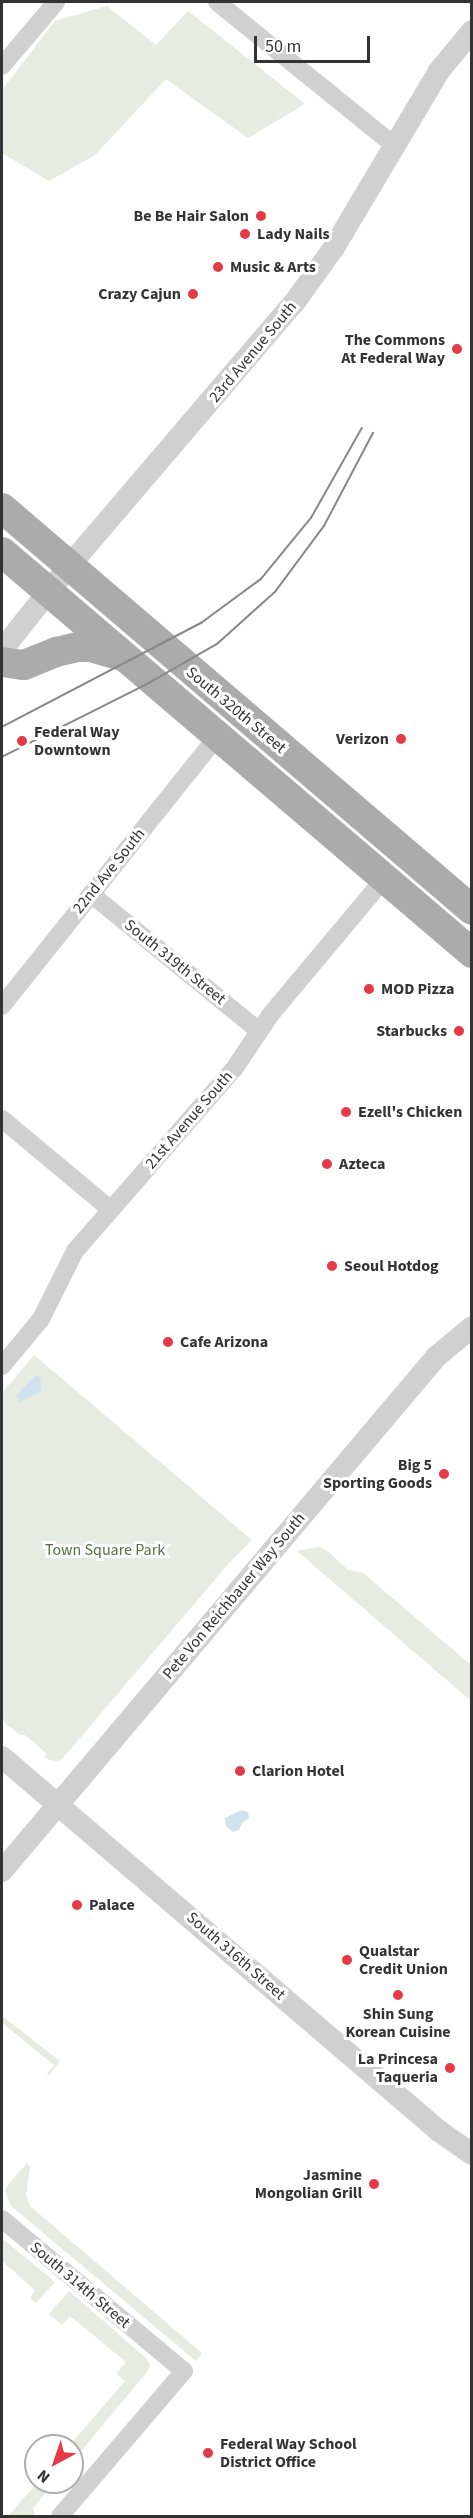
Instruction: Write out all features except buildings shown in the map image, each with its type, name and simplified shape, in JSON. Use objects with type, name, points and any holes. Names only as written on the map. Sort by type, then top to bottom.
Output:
[{"type":"main road","name":"South 320th Street","points":[[2,508],[471,910]]},
{"type":"main road","name":"South 320th Street","points":[[2,552],[471,953]]},
{"type":"main road","points":[[2,662],[24,665],[56,652],[78,647],[91,647],[122,655]]},
{"type":"main road","points":[[246,761],[292,782],[369,845],[383,845],[390,840]]},
{"type":"main road","points":[[384,879],[393,872],[405,873],[471,929]]},
{"type":"street","points":[[217,2],[395,146]]},
{"type":"street","points":[[2,66],[51,7]]},
{"type":"street","name":"23rd Avenue South","points":[[2,650],[69,566],[288,311],[333,249],[439,72],[471,31]]},
{"type":"street","name":"22nd Ave South","points":[[2,1006],[218,737]]},
{"type":"street","name":"21st Avenue South","points":[[2,1366],[40,1319],[75,1251],[234,1069],[259,1031],[384,879]]},
{"type":"street","name":"South 319th Street","points":[[91,894],[259,1031]]},
{"type":"street","points":[[2,1119],[110,1209]]},
{"type":"street","name":"Pete Von Reichbauer Way South","points":[[2,1871],[436,1357],[471,1327]]},
{"type":"street","name":"South 316th Street","points":[[2,1756],[439,2131],[471,2154]]},
{"type":"street","name":"South 314th Street","points":[[2,2219],[184,2371],[60,2517]]},
{"type":"green space","points":[[107,6],[156,45],[188,11],[305,104],[248,138],[166,79],[95,155],[49,181],[2,153],[2,90],[55,21]]},
{"type":"green space","name":"Town Square Park","points":[[34,1355],[252,1540],[230,1562],[62,1759],[57,1761],[45,1757],[46,1753],[25,1735],[20,1735],[5,1723],[2,1715],[2,1393]]},
{"type":"green space","points":[[320,1547],[348,1570],[363,1573],[471,1665],[471,1701],[297,1551]]},
{"type":"green space","points":[[2,2016],[60,2061],[49,2076],[47,2074],[54,2065],[2,2023]]},
{"type":"green space","points":[[27,2163],[30,2167],[26,2195],[30,2206],[202,2353],[196,2361],[11,2206],[5,2192],[7,2186]]},
{"type":"green space","points":[[2,2238],[55,2282],[36,2303],[30,2298],[35,2290],[2,2261]]},
{"type":"green space","points":[[69,2291],[147,2359],[150,2365],[147,2372],[84,2448],[84,2434],[79,2434],[125,2381],[116,2374],[126,2362],[70,2316],[62,2325],[49,2314]]},
{"type":"green space","points":[[27,2494],[45,2494],[33,2508],[35,2516],[8,2516]]},
{"type":"water","points":[[36,1375],[40,1377],[42,1391],[20,1402],[17,1395]]},
{"type":"water","points":[[242,1810],[248,1812],[249,1818],[242,1823],[239,1830],[233,1832],[226,1826],[225,1818]]},
{"type":"tram line","points":[[2,727],[201,623],[261,579],[311,518],[362,428]]},
{"type":"tram line","points":[[2,757],[149,683],[217,644],[275,592],[324,526],[373,433]]},
{"type":"place","name":"Be Be Hair Salon","points":[[261,216]]},
{"type":"place","name":"Lady Nails","points":[[245,234]]},
{"type":"place","name":"Music & Arts","points":[[218,267]]},
{"type":"place","name":"Crazy Cajun","points":[[193,294]]},
{"type":"place","name":"The Commons At Federal Way","points":[[457,349]]},
{"type":"place","name":"Verizon","points":[[401,739]]},
{"type":"place","name":"Federal Way Downtown","points":[[22,741]]},
{"type":"place","name":"MOD Pizza","points":[[369,989]]},
{"type":"place","name":"Starbucks","points":[[459,1031]]},
{"type":"place","name":"Ezell's Chicken","points":[[346,1112]]},
{"type":"place","name":"Azteca","points":[[327,1164]]},
{"type":"place","name":"Seoul Hotdog","points":[[332,1266]]},
{"type":"place","name":"Cafe Arizona","points":[[168,1342]]},
{"type":"place","name":"Big 5 Sporting Goods","points":[[444,1474]]},
{"type":"place","name":"Clarion Hotel","points":[[240,1771]]},
{"type":"place","name":"Palace","points":[[77,1905]]},
{"type":"place","name":"Qualstar Credit Union","points":[[347,1960]]},
{"type":"place","name":"Shin Sung Korean Cuisine","points":[[398,1995]]},
{"type":"place","name":"La Princesa Taqueria","points":[[450,2068]]},
{"type":"place","name":"Jasmine Mongolian Grill","points":[[374,2184]]},
{"type":"place","name":"Federal Way School District Office","points":[[208,2453]]}]
